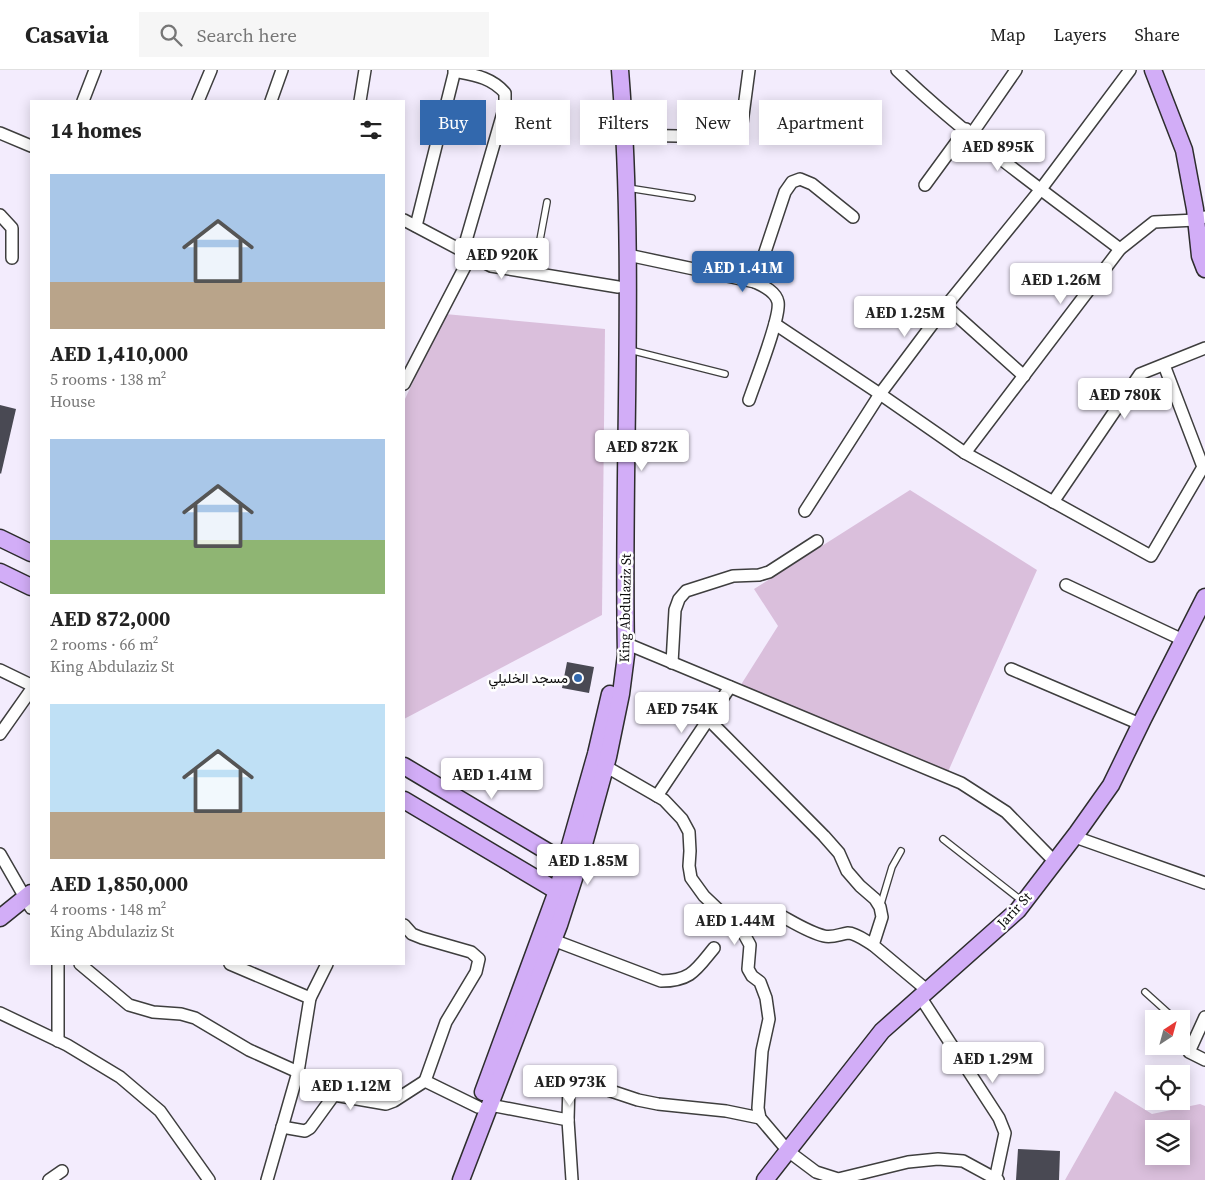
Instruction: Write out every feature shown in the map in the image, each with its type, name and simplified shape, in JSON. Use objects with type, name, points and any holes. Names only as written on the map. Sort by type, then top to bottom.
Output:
[{"type":"street","points":[[83,100],[95,70]]},
{"type":"street","points":[[198,100],[211,70]]},
{"type":"street","points":[[271,100],[282,70]]},
{"type":"street","points":[[360,100],[365,70]]},
{"type":"street","name":"King Abdulaziz St","points":[[572,864],[610,691],[614,654],[618,286],[615,121],[609,70]]},
{"type":"street","name":"King Abdulaziz St","points":[[620,70],[622,100]]},
{"type":"street","points":[[667,136],[730,137],[742,123],[749,70]]},
{"type":"street","points":[[898,70],[928,99],[968,132],[1120,249]]},
{"type":"street","points":[[925,185],[1016,70]]},
{"type":"street","points":[[805,511],[880,394],[946,306],[1041,189],[1130,70]]},
{"type":"street","points":[[1153,70],[1184,150],[1201,219],[1200,256],[1205,268]]},
{"type":"street","points":[[405,382],[467,253],[505,106],[505,93],[497,84],[481,77],[455,71],[416,226]]},
{"type":"street","points":[[0,133],[30,146]]},
{"type":"street","name":"King Abdulaziz St","points":[[461,1180],[484,1106],[563,893],[606,766],[621,694],[626,655],[628,256],[625,145]]},
{"type":"street","points":[[755,282],[785,192],[792,182],[800,179],[812,184],[853,217]]},
{"type":"street","points":[[0,215],[12,228],[12,258]]},
{"type":"street","points":[[965,453],[1120,249],[1154,222],[1201,219]]},
{"type":"street","points":[[405,220],[491,266],[618,286]]},
{"type":"street","points":[[628,256],[755,282],[768,289],[778,300],[775,324],[749,400]]},
{"type":"street","points":[[946,306],[1024,376]]},
{"type":"street","points":[[775,324],[965,453],[1151,556],[1203,467],[1164,364]]},
{"type":"street","points":[[1052,502],[1140,374],[1205,348]]},
{"type":"street","points":[[0,538],[30,549]]},
{"type":"street","points":[[672,663],[675,610],[679,599],[686,591],[734,576],[759,575],[769,572],[817,541]]},
{"type":"street","points":[[0,572],[30,587]]},
{"type":"street","points":[[1066,585],[1183,640]]},
{"type":"street","name":"Jarir St","points":[[765,1180],[882,1031],[1005,922],[1024,902],[1075,836],[1111,785],[1205,597]]},
{"type":"street","points":[[626,643],[961,783],[1006,812],[1055,862]]},
{"type":"street","points":[[0,670],[30,685]]},
{"type":"street","points":[[1011,670],[1140,724]]},
{"type":"street","points":[[656,796],[730,687]]},
{"type":"street","points":[[0,734],[30,691]]},
{"type":"street","points":[[708,719],[824,836],[839,854],[860,886],[876,899],[882,917],[873,945]]},
{"type":"street","points":[[606,766],[664,800],[682,819],[689,832],[691,878],[704,896],[744,934],[750,945],[748,969],[760,982],[766,998],[769,1020],[762,1051],[758,1108],[760,1118],[788,1151],[816,1172],[838,1179],[908,1162],[938,1159],[963,1161],[997,1179],[1005,1133],[999,1118],[925,994],[873,945],[854,934],[826,936],[774,912]]},
{"type":"street","points":[[405,767],[572,864]]},
{"type":"street","points":[[405,801],[563,893]]},
{"type":"street","points":[[1075,836],[1205,883]]},
{"type":"street","points":[[0,854],[29,899],[0,918]]},
{"type":"street","name":"King Abdulaziz St","points":[[450,1180],[484,1106],[553,940],[563,893]]},
{"type":"street","points":[[282,1127],[305,1131],[310,1128],[334,1095],[386,1104],[425,1081],[446,1022],[476,972],[479,959],[472,952],[412,934],[405,926]]},
{"type":"street","points":[[553,940],[661,981],[676,981],[688,977],[714,948]]},
{"type":"street","points":[[58,965],[58,1041]]},
{"type":"street","points":[[81,965],[129,1005],[153,1012],[181,1014],[195,1018],[249,1050],[298,1072]]},
{"type":"street","points":[[232,965],[310,998]]},
{"type":"street","points":[[267,1180],[298,1072],[310,998],[326,965]]},
{"type":"street","points":[[0,1013],[58,1041],[120,1077],[160,1111],[210,1180]]},
{"type":"street","points":[[1190,1050],[1205,1017]]},
{"type":"street","points":[[1190,1052],[1205,1060]]},
{"type":"street","points":[[425,1081],[484,1106],[568,1120]]},
{"type":"street","points":[[572,1180],[568,1120],[569,1083],[608,1090],[638,1100],[658,1104],[760,1118]]},
{"type":"street","points":[[49,1180],[62,1171]]},
{"type":"lane","points":[[626,187],[692,198]]},
{"type":"lane","points":[[534,272],[547,202]]},
{"type":"lane","points":[[628,350],[725,374]]},
{"type":"lane","points":[[943,840],[1024,902]]},
{"type":"lane","points":[[880,907],[892,866],[901,851]]},
{"type":"lane","points":[[1145,992],[1165,1010]]},
{"type":"shaded area","points":[[445,314],[605,329],[602,615],[405,718],[405,399]]},
{"type":"shaded area","points":[[910,490],[1037,570],[947,774],[737,691],[778,626],[754,589]]},
{"type":"shaded area","points":[[1115,1091],[1152,1114],[1171,1110],[1190,1110],[1190,1106],[1200,1104],[1205,1106],[1205,1180],[1065,1180]]},
{"type":"building","points":[[0,405],[16,409],[1,474],[0,473]]},
{"type":"building","name":"مسجد الخليلي","points":[[567,662],[594,667],[589,693],[562,688]]},
{"type":"building","points":[[1018,1149],[1060,1151],[1059,1180],[1016,1180]]},
{"type":"place","name":"مسجد الخليلي","points":[[578,678]]}]
